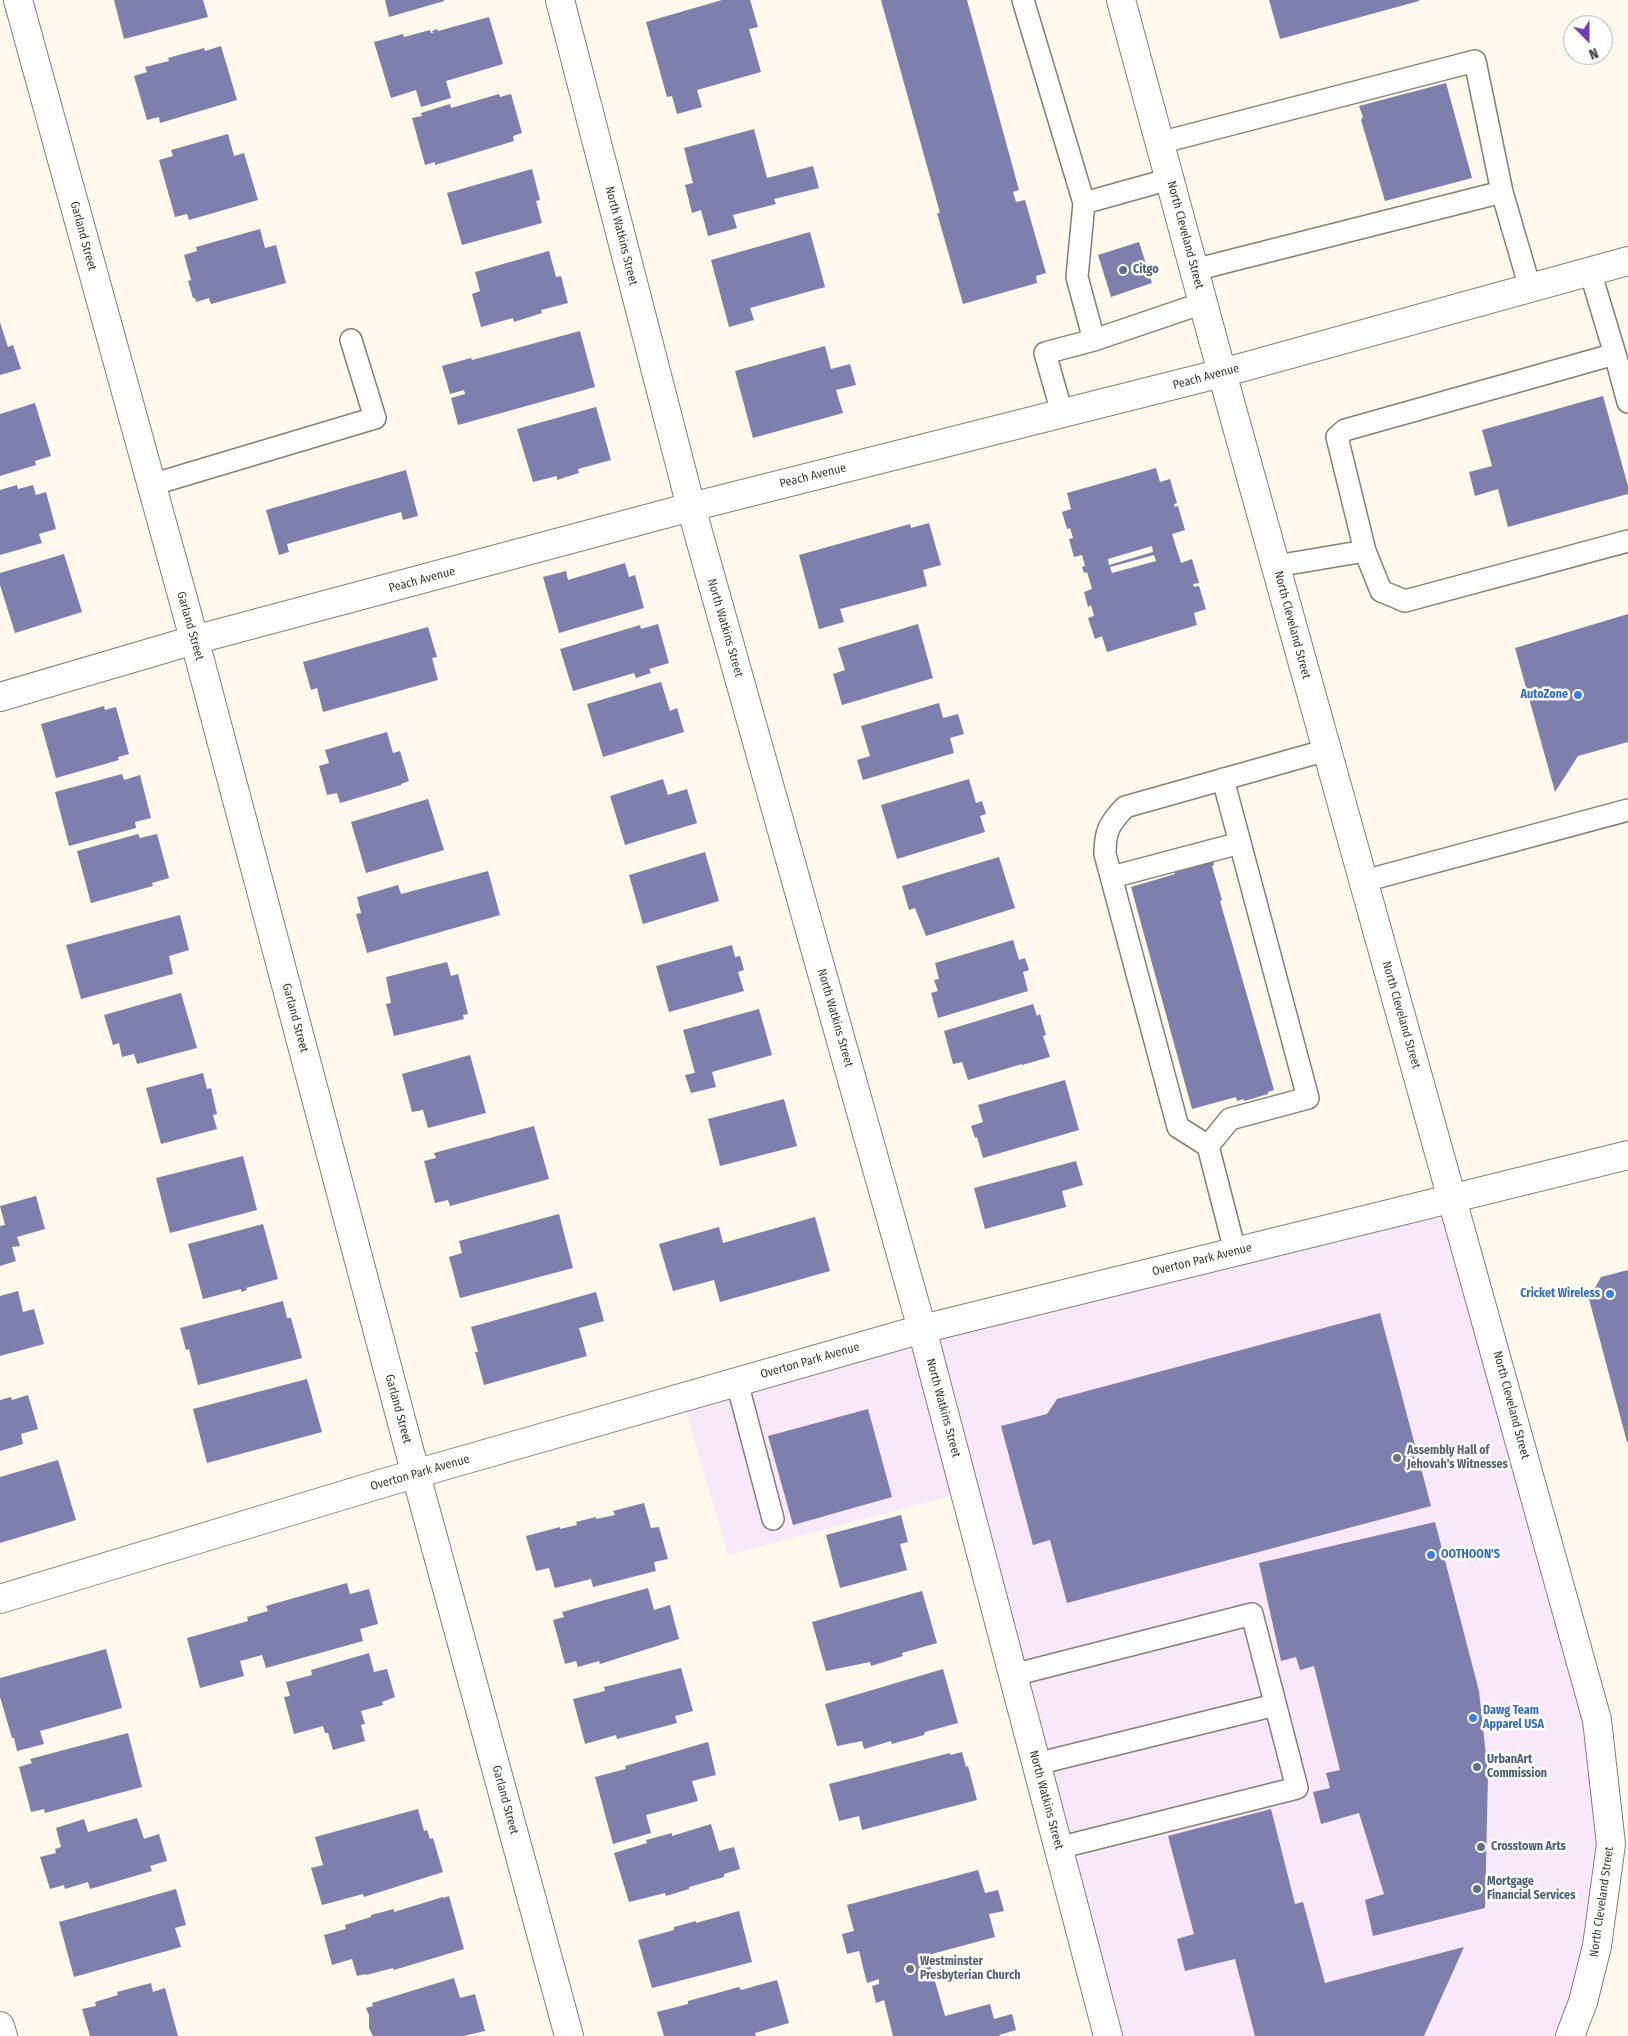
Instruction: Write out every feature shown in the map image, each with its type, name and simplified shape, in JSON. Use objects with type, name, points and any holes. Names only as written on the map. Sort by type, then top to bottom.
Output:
[{"type":"street","name":"Garland Street","points":[[18,0],[194,640],[416,1474],[569,2036]]},
{"type":"street","name":"North Watkins Street","points":[[560,0],[691,507],[922,1329],[1108,2036]]},
{"type":"street","name":"North Cleveland Street","points":[[1121,0],[1222,373],[1597,1720],[1611,1844],[1597,1946],[1583,2002],[1570,2036]]},
{"type":"street","name":"Peach Avenue","points":[[0,697],[194,640],[691,507],[1222,373],[1628,261]]},
{"type":"street","name":"Overton Park Avenue","points":[[0,1599],[416,1474],[922,1329],[1628,1155]]},
{"type":"street","points":[[0,2026],[3,2036]]},
{"type":"lane","points":[[1023,0],[1084,203],[1077,277],[1094,340]]},
{"type":"lane","points":[[1159,143],[1475,61],[1502,192],[1530,288]]},
{"type":"lane","points":[[1084,203],[1170,179]]},
{"type":"lane","points":[[1194,270],[1502,192]]},
{"type":"lane","points":[[1590,271],[1628,402]]},
{"type":"lane","points":[[1062,413],[1045,353],[1094,340],[1203,303]]},
{"type":"lane","points":[[151,485],[375,418],[351,340]]},
{"type":"lane","points":[[1615,354],[1345,430],[1337,437],[1365,551],[1381,591],[1405,601],[1628,541]]},
{"type":"lane","points":[[1276,566],[1365,551]]},
{"type":"lane","points":[[1235,1251],[1208,1146],[1178,1127],[1105,854],[1105,836],[1112,822],[1125,807],[1327,750]]},
{"type":"lane","points":[[1208,1146],[1230,1119],[1308,1098],[1223,779]]},
{"type":"lane","points":[[1364,881],[1628,810]]},
{"type":"lane","points":[[1112,877],[1240,843]]},
{"type":"lane","points":[[737,1382],[773,1519]]},
{"type":"lane","points":[[1013,1674],[1252,1614],[1297,1788],[1058,1848]]},
{"type":"lane","points":[[1036,1764],[1275,1705]]},
{"type":"shaded area","points":[[1453,1197],[1597,1720],[1611,1844],[1570,2036],[1108,2036],[965,1492],[728,1555],[682,1397]]},
{"type":"building","points":[[114,0],[203,0],[208,17],[124,39]]},
{"type":"building","points":[[385,0],[444,0],[444,1],[389,17]]},
{"type":"building","points":[[722,0],[750,0],[758,27],[749,29],[761,72],[697,90],[702,107],[677,114],[672,96],[667,97],[646,22]]},
{"type":"building","points":[[881,0],[967,0],[1019,190],[1013,192],[1016,202],[1025,200],[1046,273],[1036,276],[1037,283],[963,304]]},
{"type":"building","points":[[1269,0],[1419,0],[1419,1],[1280,39]]},
{"type":"building","points":[[489,17],[503,64],[446,81],[451,98],[421,107],[416,90],[391,98],[374,42],[403,34],[404,37],[430,30],[433,33],[432,31],[437,29],[438,31]]},
{"type":"building","points":[[221,46],[237,100],[160,123],[159,117],[147,120],[134,76],[147,72],[145,67],[169,61],[168,58],[204,48],[205,51]]},
{"type":"building","points":[[1446,83],[1472,178],[1385,201],[1361,120],[1363,117],[1359,106]]},
{"type":"building","points":[[499,94],[500,97],[511,94],[522,133],[513,136],[514,141],[435,165],[435,162],[425,165],[412,118],[422,116],[421,113],[450,104],[451,108]]},
{"type":"building","points":[[754,129],[767,178],[813,166],[819,188],[774,199],[776,204],[733,215],[737,228],[708,236],[701,210],[692,213],[685,185],[693,183],[684,148]]},
{"type":"building","points":[[228,134],[234,156],[244,153],[258,200],[189,220],[187,214],[175,217],[159,160],[173,156],[171,150]]},
{"type":"building","points":[[532,169],[540,200],[536,201],[542,223],[462,245],[447,193]]},
{"type":"building","points":[[260,229],[265,248],[276,245],[286,283],[211,304],[209,298],[196,302],[188,281],[191,280],[184,255],[197,251],[196,247]]},
{"type":"building","points":[[810,232],[825,287],[750,308],[754,320],[729,327],[711,260]]},
{"type":"building","points":[[1139,242],[1152,283],[1111,297],[1098,255]]},
{"type":"building","points":[[549,251],[556,277],[561,276],[568,303],[541,310],[542,313],[514,322],[513,318],[481,327],[472,294],[480,291],[475,272]]},
{"type":"building","points":[[0,322],[8,347],[13,345],[21,369],[0,375]]},
{"type":"building","points":[[580,331],[595,387],[458,425],[451,398],[465,394],[464,390],[450,394],[442,366],[471,358],[472,360]]},
{"type":"building","points":[[825,346],[831,369],[850,364],[856,385],[836,390],[843,413],[753,438],[735,371]]},
{"type":"building","points":[[1603,396],[1628,486],[1628,494],[1508,527],[1498,489],[1475,496],[1469,472],[1492,466],[1482,430]]},
{"type":"building","points":[[35,403],[51,456],[35,461],[36,465],[0,476],[0,414]]},
{"type":"building","points":[[596,407],[611,460],[578,469],[579,473],[557,480],[557,476],[533,482],[517,429]]},
{"type":"building","points":[[1156,468],[1160,482],[1170,479],[1177,503],[1174,504],[1175,507],[1178,506],[1185,530],[1172,534],[1181,563],[1192,559],[1199,583],[1193,584],[1194,587],[1199,586],[1206,609],[1194,613],[1197,625],[1107,652],[1102,636],[1095,639],[1088,618],[1094,616],[1091,605],[1088,607],[1084,592],[1092,589],[1087,572],[1084,573],[1082,567],[1085,566],[1082,555],[1074,557],[1069,539],[1073,538],[1070,528],[1067,529],[1062,512],[1071,509],[1067,493]],"holes":[[[1152,546],[1153,552],[1109,565],[1108,559]],[[1154,555],[1156,561],[1112,573],[1110,567]]]},
{"type":"building","points":[[406,470],[418,516],[403,520],[401,512],[287,544],[289,552],[279,555],[266,510]]},
{"type":"building","points":[[17,485],[18,489],[33,485],[36,495],[46,492],[56,529],[39,534],[42,543],[0,555],[0,490]]},
{"type":"building","points":[[929,523],[941,565],[923,570],[927,586],[840,609],[844,622],[819,629],[799,555],[910,524],[911,528]]},
{"type":"building","points":[[64,554],[82,612],[15,633],[0,585],[0,573]]},
{"type":"building","points":[[625,563],[629,577],[635,575],[644,608],[559,633],[543,577],[566,571],[568,580]]},
{"type":"building","name":"AutoZone","points":[[1628,614],[1628,742],[1578,756],[1555,792],[1515,648]]},
{"type":"building","points":[[658,624],[669,663],[649,669],[651,673],[636,678],[634,673],[573,691],[560,649],[640,625],[641,629]]},
{"type":"building","points":[[918,624],[933,678],[842,705],[833,674],[845,670],[838,648]]},
{"type":"building","points":[[428,627],[437,657],[432,658],[438,680],[323,712],[317,688],[311,690],[303,662]]},
{"type":"building","points":[[661,682],[670,711],[677,708],[684,732],[603,757],[587,704]]},
{"type":"building","points":[[939,703],[943,718],[958,714],[964,734],[950,738],[954,753],[863,780],[857,760],[870,756],[861,726]]},
{"type":"building","points":[[104,706],[105,710],[116,707],[129,754],[118,757],[119,760],[56,778],[41,724]]},
{"type":"building","points":[[387,732],[393,753],[400,751],[409,781],[340,803],[337,793],[327,795],[319,766],[329,763],[325,750]]},
{"type":"building","points":[[122,774],[124,780],[140,775],[151,818],[135,822],[136,828],[69,846],[55,792]]},
{"type":"building","points":[[663,779],[668,795],[687,789],[697,823],[625,845],[610,796]]},
{"type":"building","points":[[969,779],[976,803],[982,801],[986,814],[980,816],[985,832],[897,859],[881,805]]},
{"type":"building","points":[[428,799],[444,850],[366,873],[351,822]]},
{"type":"building","points":[[138,834],[140,838],[157,834],[169,878],[152,883],[153,886],[91,903],[77,851]]},
{"type":"building","points":[[705,852],[719,901],[643,924],[629,875]]},
{"type":"building","points":[[999,857],[1015,908],[926,936],[915,908],[909,910],[902,886]]},
{"type":"building","points":[[1205,861],[1206,864],[1213,861],[1214,865],[1212,866],[1222,900],[1220,901],[1274,1090],[1268,1092],[1268,1094],[1244,1101],[1244,1099],[1237,1101],[1236,1097],[1192,1109],[1131,887],[1175,874],[1174,872],[1181,870],[1180,868]]},
{"type":"building","points":[[488,871],[500,915],[367,953],[356,914],[361,913],[357,897],[398,885],[401,894]]},
{"type":"building","points":[[180,915],[189,950],[169,956],[173,974],[81,999],[66,945]]},
{"type":"building","points":[[1013,940],[1019,960],[1025,958],[1029,970],[1023,972],[1028,991],[938,1018],[931,993],[938,991],[934,980],[939,979],[935,963]]},
{"type":"building","points":[[732,945],[735,957],[740,956],[744,970],[738,972],[744,991],[669,1012],[656,966]]},
{"type":"building","points":[[447,962],[451,976],[458,974],[468,1014],[463,1015],[464,1019],[394,1036],[386,1004],[391,1003],[386,977]]},
{"type":"building","points":[[181,993],[197,1048],[137,1064],[134,1054],[122,1057],[119,1043],[113,1045],[104,1015]]},
{"type":"building","points":[[1033,1004],[1037,1016],[1040,1014],[1046,1035],[1043,1036],[1050,1057],[968,1080],[962,1062],[953,1064],[944,1031]]},
{"type":"building","points":[[759,1009],[772,1055],[712,1072],[716,1087],[691,1093],[685,1075],[695,1073],[683,1030]]},
{"type":"building","points":[[470,1055],[486,1113],[428,1128],[423,1110],[412,1112],[402,1074]]},
{"type":"building","points":[[203,1073],[207,1089],[211,1088],[217,1114],[213,1115],[217,1129],[161,1144],[146,1088]]},
{"type":"building","points":[[1065,1080],[1079,1130],[983,1158],[977,1137],[975,1138],[971,1126],[983,1122],[978,1105]]},
{"type":"building","points":[[784,1099],[797,1146],[720,1166],[708,1119]]},
{"type":"building","points":[[534,1126],[549,1179],[450,1206],[448,1200],[435,1203],[424,1161],[436,1158],[434,1153]]},
{"type":"building","points":[[243,1156],[257,1210],[170,1233],[156,1178]]},
{"type":"building","points":[[1076,1161],[1083,1185],[1062,1191],[1066,1207],[985,1229],[974,1188]]},
{"type":"building","points":[[36,1196],[45,1229],[17,1237],[20,1246],[12,1247],[16,1261],[0,1266],[0,1226],[5,1225],[0,1206]]},
{"type":"building","points":[[559,1214],[573,1268],[460,1298],[449,1257],[462,1253],[459,1241]]},
{"type":"building","points":[[815,1217],[830,1271],[720,1302],[714,1280],[673,1291],[659,1244],[719,1227],[723,1243]]},
{"type":"building","points":[[263,1224],[278,1279],[246,1288],[247,1290],[241,1292],[241,1289],[203,1299],[188,1244]]},
{"type":"building","points":[[1628,1270],[1627,1442],[1589,1299],[1601,1277]]},
{"type":"building","points":[[18,1291],[23,1312],[34,1309],[44,1344],[0,1356],[0,1296]]},
{"type":"building","points":[[596,1292],[604,1321],[579,1328],[587,1356],[484,1385],[475,1352],[478,1352],[471,1327]]},
{"type":"building","points":[[283,1301],[287,1318],[291,1318],[302,1358],[198,1385],[189,1349],[186,1350],[180,1328]]},
{"type":"building","points":[[1380,1313],[1431,1506],[1067,1603],[1050,1540],[1033,1545],[1001,1426],[1047,1414],[1057,1399]]},
{"type":"building","points":[[307,1379],[322,1432],[207,1463],[193,1409]]},
{"type":"building","points":[[28,1395],[38,1429],[21,1434],[23,1444],[0,1451],[0,1400],[11,1397],[12,1400]]},
{"type":"building","points":[[868,1409],[892,1497],[793,1525],[768,1436]]},
{"type":"building","points":[[58,1460],[76,1520],[0,1543],[0,1477]]},
{"type":"building","points":[[644,1503],[651,1528],[659,1527],[668,1559],[654,1562],[656,1571],[593,1587],[591,1579],[555,1588],[549,1568],[536,1571],[526,1536],[560,1527],[560,1529],[577,1525],[576,1522],[596,1517],[596,1519],[615,1515],[613,1511]]},
{"type":"building","points":[[901,1515],[908,1542],[900,1544],[907,1570],[840,1588],[826,1535]]},
{"type":"building","points":[[1435,1522],[1479,1691],[1488,1774],[1485,1908],[1373,1936],[1365,1900],[1384,1894],[1359,1813],[1321,1824],[1313,1792],[1330,1788],[1326,1773],[1340,1770],[1314,1666],[1300,1670],[1296,1657],[1281,1661],[1259,1563]]},
{"type":"building","points":[[347,1583],[350,1594],[369,1589],[378,1624],[360,1629],[363,1641],[266,1668],[262,1655],[240,1661],[244,1676],[200,1688],[187,1638],[248,1621],[247,1617],[268,1611],[266,1606]]},
{"type":"building","points":[[648,1588],[654,1610],[670,1605],[679,1639],[600,1664],[599,1661],[578,1667],[576,1661],[565,1664],[553,1620],[564,1617],[562,1612]]},
{"type":"building","points":[[922,1591],[937,1643],[902,1653],[903,1656],[871,1666],[870,1662],[826,1671],[812,1622]]},
{"type":"building","points":[[106,1649],[122,1708],[40,1731],[44,1744],[17,1751],[0,1697],[0,1678]]},
{"type":"building","points":[[369,1653],[374,1672],[387,1669],[395,1697],[382,1702],[383,1705],[361,1711],[365,1724],[361,1725],[365,1741],[333,1750],[328,1733],[325,1733],[323,1726],[294,1734],[284,1697],[290,1696],[286,1682],[312,1675],[311,1670]]},
{"type":"building","points":[[681,1668],[693,1711],[675,1716],[677,1723],[617,1739],[616,1735],[585,1744],[573,1699],[605,1691],[604,1687]]},
{"type":"building","points":[[943,1669],[958,1723],[892,1744],[891,1741],[864,1749],[862,1741],[837,1746],[825,1704]]},
{"type":"building","points":[[128,1733],[142,1787],[45,1813],[44,1809],[31,1812],[19,1767],[32,1763],[30,1759]]},
{"type":"building","points":[[708,1742],[716,1775],[692,1781],[698,1801],[646,1815],[651,1833],[613,1844],[595,1777],[626,1769],[625,1766]]},
{"type":"building","points":[[962,1752],[966,1767],[968,1766],[977,1800],[862,1830],[859,1816],[839,1821],[829,1784],[950,1753],[950,1755]]},
{"type":"building","points":[[418,1809],[424,1831],[427,1830],[430,1839],[433,1838],[443,1872],[364,1897],[363,1894],[322,1905],[311,1868],[323,1865],[315,1837]]},
{"type":"building","points":[[1271,1809],[1295,1904],[1303,1902],[1325,1983],[1464,1947],[1424,2036],[1255,2036],[1235,1959],[1185,1971],[1177,1939],[1194,1934],[1168,1836]]},
{"type":"building","points":[[137,1818],[144,1839],[159,1834],[167,1861],[150,1866],[152,1871],[90,1889],[88,1882],[65,1889],[64,1885],[50,1889],[40,1857],[56,1853],[55,1849],[61,1847],[56,1828],[84,1819],[88,1832]]},
{"type":"building","points":[[711,1824],[719,1851],[734,1847],[740,1869],[724,1874],[724,1877],[666,1896],[665,1893],[629,1902],[614,1853],[647,1843],[646,1840],[672,1833],[672,1836]]},
{"type":"building","points":[[978,1870],[985,1893],[998,1890],[1004,1911],[989,1914],[995,1937],[928,1955],[930,1964],[945,2016],[990,2004],[994,2019],[1012,2014],[1016,2030],[1000,2036],[893,2036],[884,2000],[876,2003],[872,1986],[879,1984],[879,1979],[867,1983],[859,1951],[847,1954],[842,1934],[854,1931],[847,1905]]},
{"type":"building","points":[[176,1889],[186,1925],[175,1928],[181,1947],[74,1977],[59,1922]]},
{"type":"building","points":[[449,1896],[464,1949],[394,1970],[393,1968],[366,1975],[357,1976],[352,1959],[332,1965],[324,1935],[346,1929],[345,1925],[371,1917],[371,1915],[394,1909],[394,1912]]},
{"type":"building","points":[[739,1911],[752,1962],[652,1988],[638,1940],[674,1930],[674,1927]]},
{"type":"building","points":[[454,1978],[460,1998],[475,1994],[485,2031],[463,2036],[373,2036],[369,2028],[369,2015],[366,2008],[373,2006],[372,2003]]},
{"type":"building","points":[[777,1980],[789,2023],[755,2033],[756,2036],[664,2036],[657,2012],[739,1987],[741,1990]]},
{"type":"building","points":[[151,1983],[153,1992],[165,1988],[178,2036],[90,2036],[82,2009],[96,2006],[95,2002],[118,1995],[117,1992]]},
{"type":"place","name":"Citgo","points":[[1123,270]]},
{"type":"place","name":"AutoZone","points":[[1578,695]]},
{"type":"place","name":"Cricket Wireless","points":[[1610,1294]]},
{"type":"place","name":"Assembly Hall of Jehovah's Witnesses","points":[[1397,1458]]},
{"type":"place","name":"OOTHOON'S","points":[[1431,1555]]},
{"type":"place","name":"Dawg Team Apparel USA","points":[[1473,1718]]},
{"type":"place","name":"UrbanArt Commission","points":[[1477,1767]]},
{"type":"place","name":"Crosstown Arts","points":[[1481,1847]]},
{"type":"place","name":"Mortgage Financial Services","points":[[1477,1889]]},
{"type":"place","name":"Westminster Presbyterian Church","points":[[910,1969]]}]
